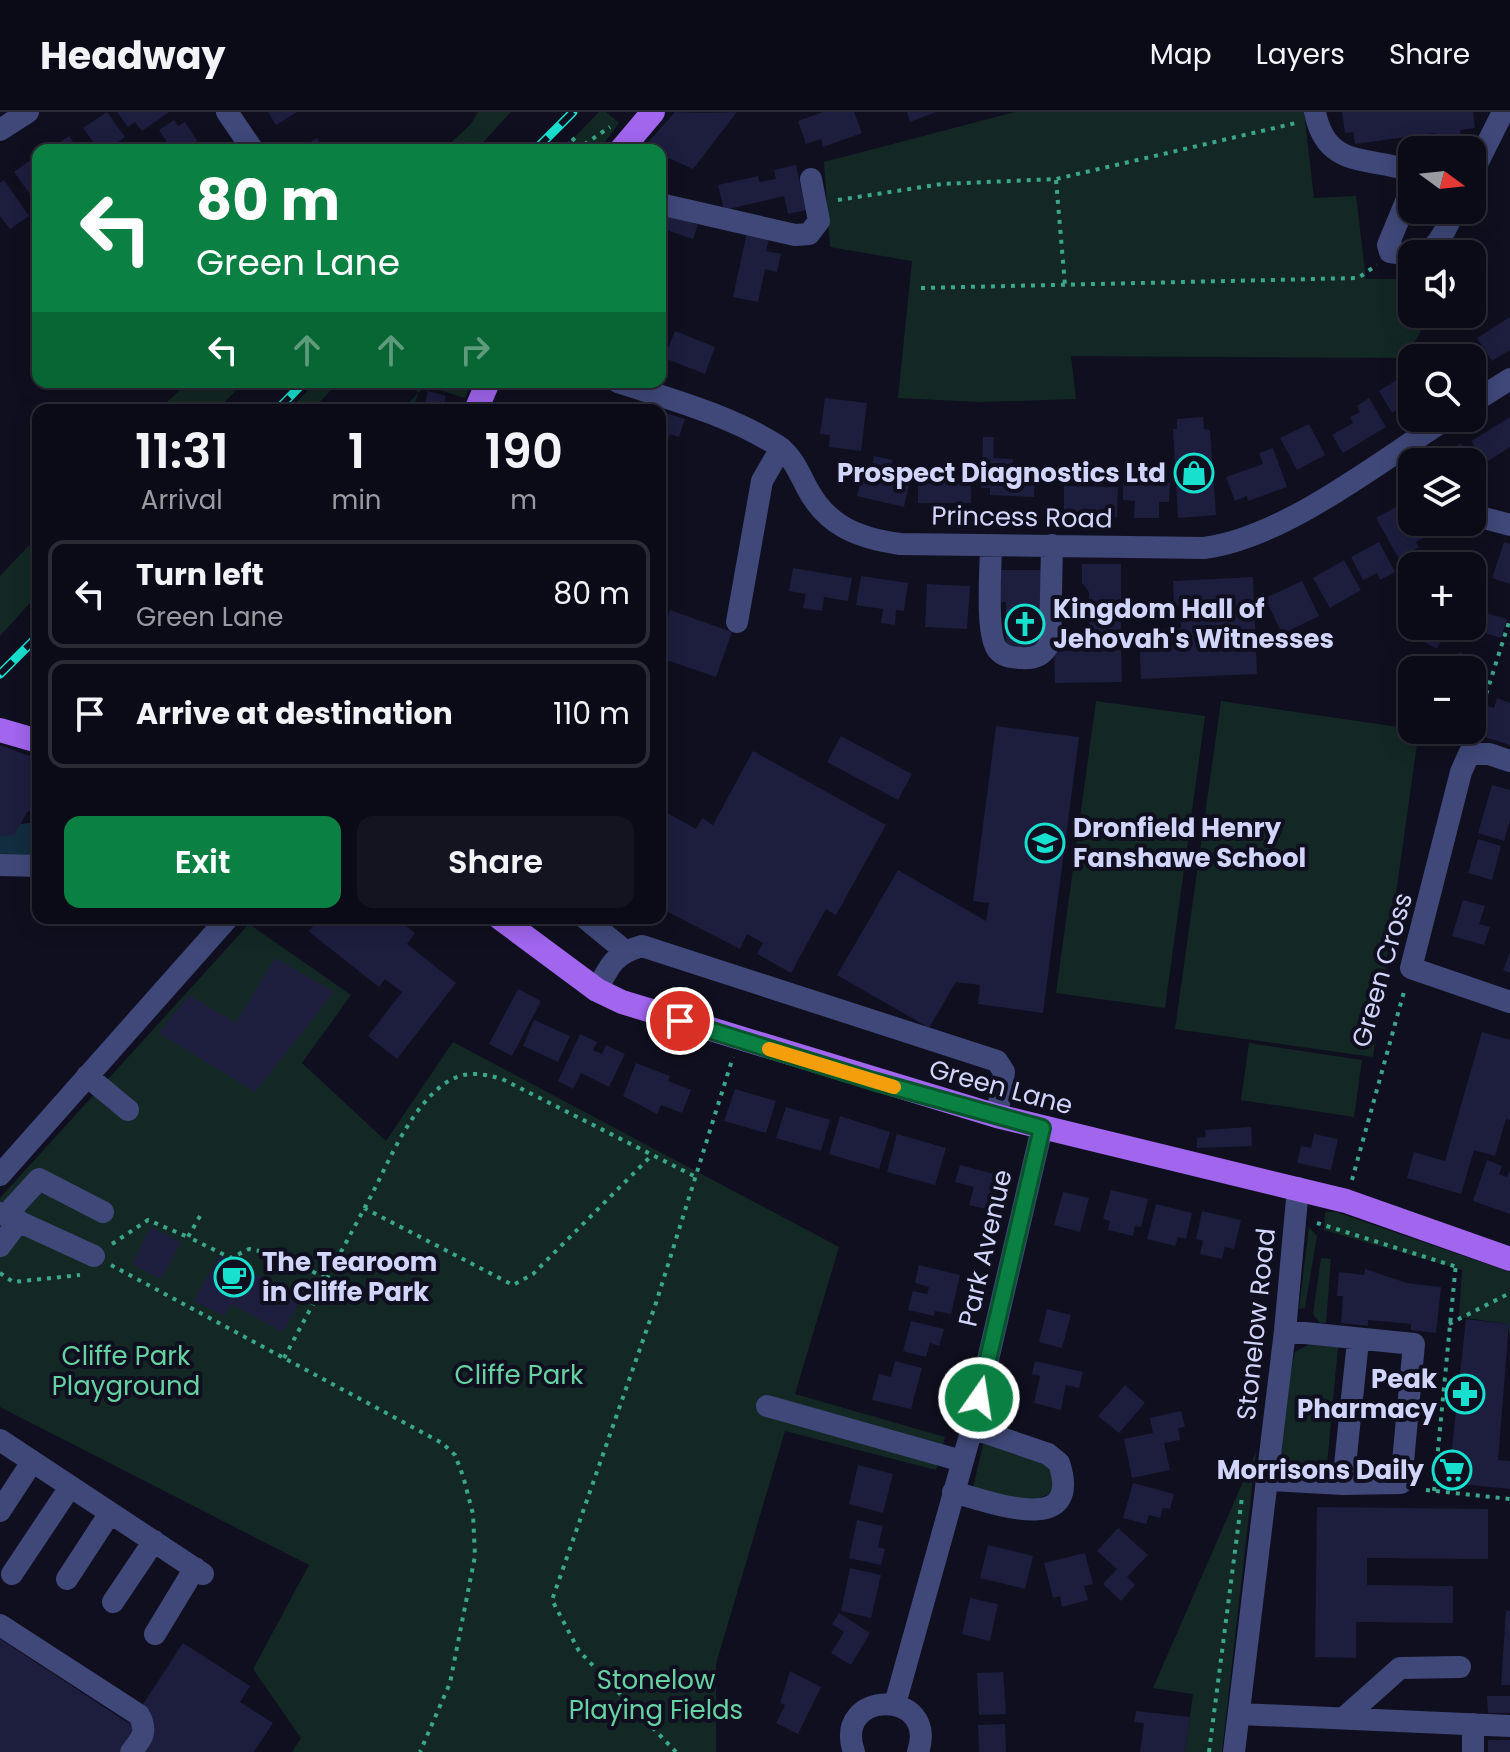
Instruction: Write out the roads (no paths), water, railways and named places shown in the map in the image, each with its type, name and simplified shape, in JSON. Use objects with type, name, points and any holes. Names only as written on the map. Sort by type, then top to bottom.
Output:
[{"type":"main road","points":[[626,144],[653,112]]},
{"type":"main road","points":[[0,730],[32,739]]},
{"type":"main road","name":"Green Lane","points":[[508,924],[597,990],[622,1002],[997,1116],[1346,1201],[1510,1259]]},
{"type":"street","points":[[0,130],[28,112]]},
{"type":"street","points":[[227,112],[249,144]]},
{"type":"street","points":[[1486,146],[1503,112]]},
{"type":"street","points":[[1316,115],[1319,130],[1334,147],[1354,160],[1398,166]]},
{"type":"street","points":[[666,205],[795,235],[809,234],[819,221],[811,179]]},
{"type":"street","points":[[1398,221],[1388,245],[1398,251]]},
{"type":"street","points":[[1486,394],[1510,379]]},
{"type":"street","name":"Princess Road","points":[[634,388],[750,430],[781,448],[795,463],[826,517],[869,540],[900,544],[1204,548],[1233,545],[1296,514],[1426,432]]},
{"type":"street","points":[[737,622],[751,527],[762,481],[781,448]]},
{"type":"street","points":[[1486,519],[1510,525]]},
{"type":"street","points":[[991,545],[992,633],[997,650],[1008,657],[1032,659],[1045,652],[1050,642],[1052,545]]},
{"type":"street","name":"Green Cross","points":[[1510,761],[1489,754],[1469,754],[1461,772],[1411,968],[1510,1002]]},
{"type":"street","points":[[0,865],[32,866]]},
{"type":"street","points":[[0,1175],[223,924]]},
{"type":"street","points":[[592,924],[625,951]]},
{"type":"street","points":[[597,990],[613,959],[642,946],[997,1061],[1004,1067],[997,1116]]},
{"type":"street","points":[[87,1076],[128,1110]]},
{"type":"street","name":"Park Avenue","points":[[895,1704],[972,1428],[1042,1128]]},
{"type":"street","points":[[0,1246],[9,1216],[39,1179],[103,1212]]},
{"type":"street","name":"Stonelow Road","points":[[1234,1752],[1285,1331],[1298,1188]]},
{"type":"street","points":[[9,1216],[97,1267]]},
{"type":"street","points":[[1268,1480],[1401,1483],[1414,1344],[1358,1341],[1285,1331]]},
{"type":"street","points":[[1343,1484],[1358,1341]]},
{"type":"street","points":[[767,1406],[962,1461]]},
{"type":"street","points":[[953,1492],[1031,1511],[1047,1508],[1058,1501],[1063,1489],[1059,1463],[1048,1454],[972,1428]]},
{"type":"street","points":[[0,1440],[199,1571],[155,1634]]},
{"type":"street","points":[[0,1511],[32,1462]]},
{"type":"street","points":[[12,1574],[70,1487]]},
{"type":"street","points":[[67,1579],[110,1513]]},
{"type":"street","points":[[113,1602],[154,1541]]},
{"type":"street","points":[[0,1625],[139,1715],[145,1725],[143,1737],[131,1752]]},
{"type":"street","points":[[1345,1717],[1400,1668],[1460,1667]]},
{"type":"street","points":[[854,1752],[851,1733],[862,1712],[883,1703],[895,1704],[914,1716],[919,1726],[918,1752]]},
{"type":"street","points":[[1240,1714],[1510,1726]]},
{"type":"street","points":[[1473,1724],[1473,1752]]},
{"type":"waterway","points":[[0,847],[32,843]]},
{"type":"railway","points":[[541,144],[573,112]]},
{"type":"railway","points":[[283,404],[298,388]]},
{"type":"railway","points":[[0,674],[32,642]]},
{"type":"place","name":"Prospect Diagnostics Ltd","points":[[1194,473]]},
{"type":"place","name":"Kingdom Hall of Jehovah's Witnesses","points":[[1025,624]]},
{"type":"place","name":"Dronfield Henry Fanshawe School","points":[[1045,843]]},
{"type":"place","name":"The Tearoom in Cliffe Park","points":[[234,1277]]},
{"type":"place","name":"Peak Pharmacy","points":[[1465,1394]]},
{"type":"place","name":"Morrisons Daily","points":[[1452,1470]]},
{"type":"park label","name":"Cliffe Park Playground","points":[[126,1371]]},
{"type":"park label","name":"Cliffe Park","points":[[519,1375]]},
{"type":"park label","name":"Stonelow Playing Fields","points":[[656,1695]]}]
